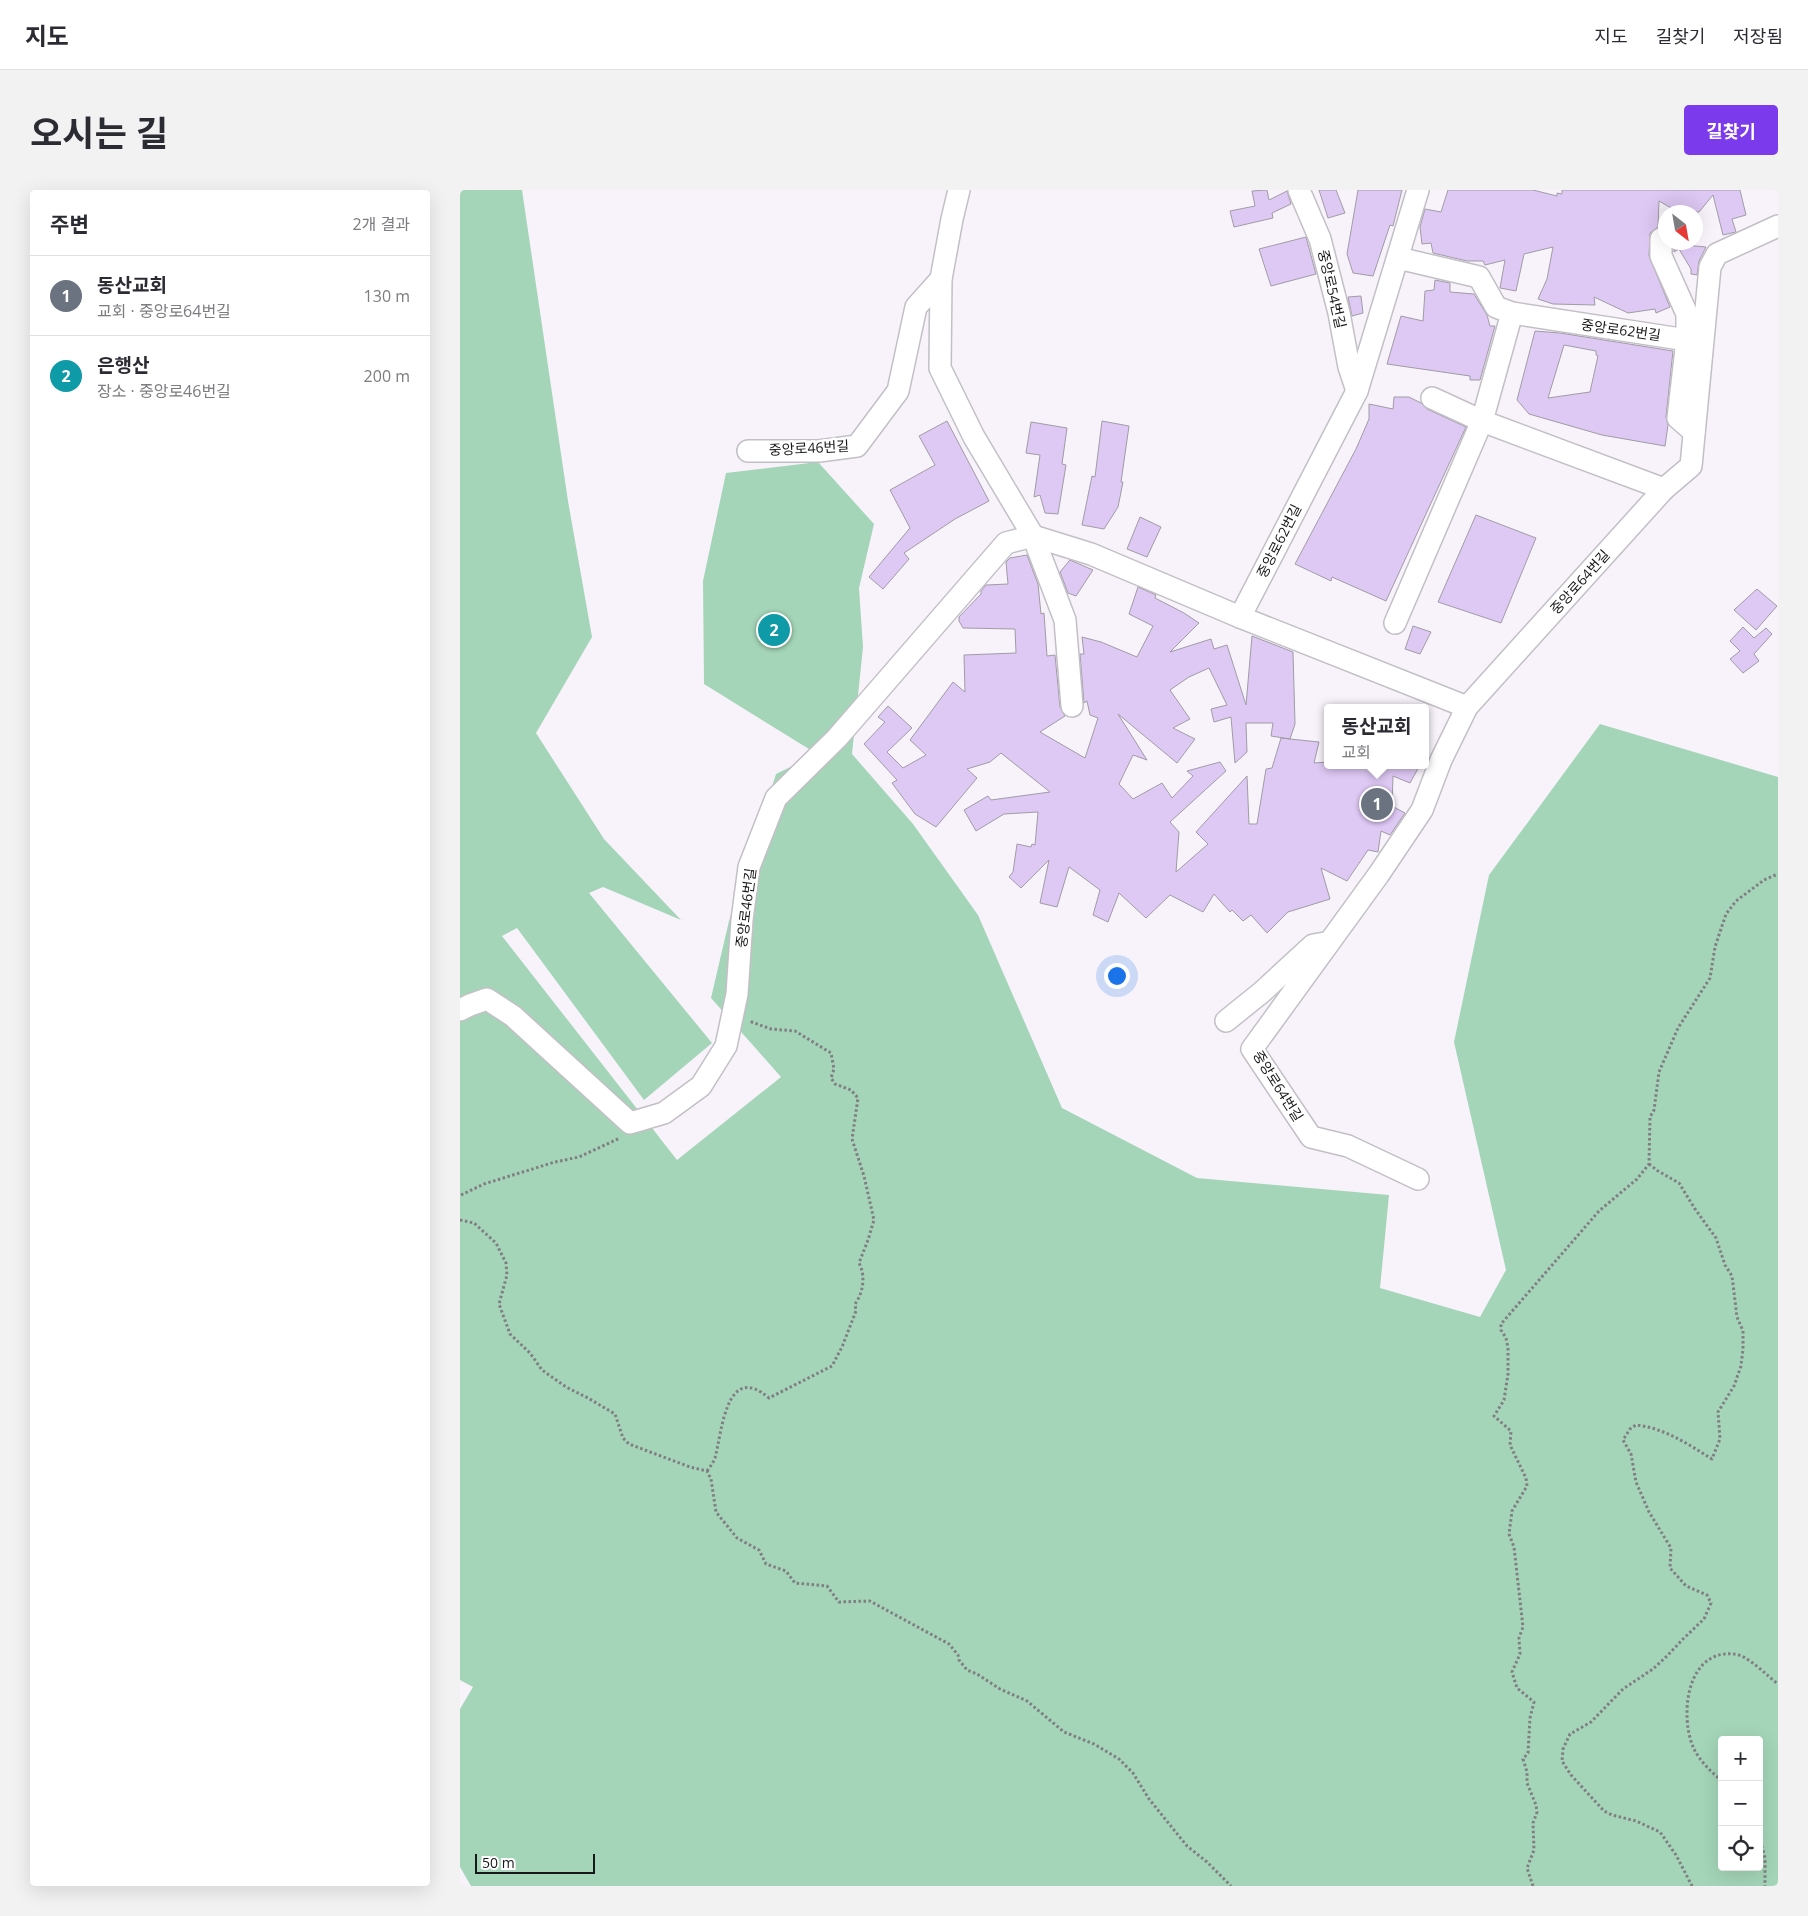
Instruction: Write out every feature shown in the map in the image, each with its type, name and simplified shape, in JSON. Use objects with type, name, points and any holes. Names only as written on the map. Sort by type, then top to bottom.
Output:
[{"type":"street","points":[[959,190],[941,279],[940,368],[974,437],[1033,536],[1065,620],[1072,706]]},
{"type":"street","name":"중앙로54번길","points":[[1299,190],[1320,239],[1339,313],[1349,367],[1357,391]]},
{"type":"street","name":"중앙로62번길","points":[[1240,617],[1357,391],[1418,190]]},
{"type":"street","name":"중앙로64번길","points":[[1418,1179],[1348,1146],[1311,1137],[1252,1049],[1330,942],[1422,810],[1434,757],[1467,707],[1664,489],[1691,466],[1710,267],[1717,254],[1778,226]]},
{"type":"street","points":[[1661,250],[1661,256],[1687,314],[1687,340],[1678,418],[1694,432]]},
{"type":"street","name":"중앙로62번길","points":[[1398,258],[1479,276],[1496,307],[1512,313],[1687,340]]},
{"type":"street","name":"중앙로46번길","points":[[748,451],[819,451],[857,446],[898,391],[916,307],[941,279]]},
{"type":"street","points":[[1395,623],[1482,421],[1512,313]]},
{"type":"street","points":[[1432,398],[1482,421],[1664,489]]},
{"type":"street","points":[[1033,536],[1091,554],[1240,617],[1467,707]]},
{"type":"street","name":"중앙로46번길","points":[[630,1122],[664,1113],[701,1086],[726,1046],[737,994],[742,920],[749,867],[776,798],[837,738],[1006,543],[1033,536]]},
{"type":"street","points":[[1226,1021],[1262,992],[1314,945],[1330,942]]},
{"type":"street","points":[[460,1010],[487,999],[513,1016],[630,1122]]},
{"type":"path","points":[[1533,1886],[1527,1868],[1534,1850],[1533,1823],[1537,1812],[1527,1783],[1527,1772],[1523,1759],[1528,1754],[1530,1718],[1534,1702],[1516,1688],[1512,1672],[1520,1654],[1519,1638],[1523,1627],[1514,1547],[1509,1534],[1512,1511],[1527,1486],[1526,1478],[1510,1445],[1510,1431],[1494,1416],[1504,1400],[1508,1348],[1506,1338],[1500,1330],[1501,1324],[1599,1211],[1637,1179],[1648,1164],[1650,1117],[1654,1110],[1660,1072],[1678,1028],[1710,978],[1715,947],[1726,914],[1736,901],[1764,880],[1778,874]]},
{"type":"path","points":[[707,1471],[714,1460],[730,1399],[740,1389],[751,1387],[762,1391],[769,1398],[832,1366],[856,1312],[855,1304],[862,1295],[862,1270],[859,1263],[874,1220],[864,1176],[852,1138],[858,1098],[851,1090],[835,1084],[831,1078],[834,1069],[831,1053],[795,1032],[771,1029],[733,1014]]},
{"type":"path","points":[[460,1191],[460,1196],[484,1184],[555,1162],[579,1157],[620,1138],[630,1122]]},
{"type":"path","points":[[1648,1164],[1679,1183],[1716,1238],[1725,1264],[1732,1276],[1737,1317],[1743,1332],[1741,1366],[1734,1386],[1718,1412],[1720,1439],[1712,1459],[1655,1427],[1636,1425],[1630,1429],[1623,1440],[1632,1454],[1636,1482],[1649,1512],[1671,1548],[1670,1568],[1686,1586],[1707,1595],[1711,1603],[1704,1619],[1667,1656],[1653,1669],[1623,1689],[1591,1722],[1570,1734],[1563,1749],[1562,1761],[1582,1788],[1604,1810],[1612,1815],[1636,1821],[1660,1832],[1676,1855],[1692,1886]]},
{"type":"path","points":[[460,1220],[474,1222],[496,1243],[506,1263],[507,1275],[499,1304],[510,1334],[530,1353],[542,1370],[615,1414],[623,1438],[629,1444],[690,1467],[707,1471]]},
{"type":"path","points":[[707,1471],[712,1484],[716,1512],[737,1538],[759,1550],[766,1564],[786,1572],[795,1583],[827,1586],[839,1602],[870,1601],[948,1644],[958,1655],[959,1660],[967,1670],[1000,1689],[1027,1701],[1064,1732],[1094,1744],[1120,1759],[1133,1773],[1149,1799],[1187,1846],[1207,1862],[1231,1886]]},
{"type":"path","points":[[1718,1776],[1700,1758],[1690,1738],[1688,1701],[1690,1689],[1698,1669],[1714,1657],[1734,1654],[1748,1659],[1778,1684]]},
{"type":"path","points":[[1763,1851],[1765,1858],[1765,1886]]},
{"type":"green space","points":[[460,190],[522,190],[568,501],[592,637],[536,733],[604,839],[681,920],[603,887],[589,893],[712,1043],[644,1100],[517,928],[502,936],[677,1160],[781,1077],[711,998],[729,921],[776,774],[817,754],[704,684],[703,581],[726,473],[818,462],[874,524],[859,588],[863,647],[852,754],[913,824],[978,915],[1062,1108],[1197,1178],[1389,1195],[1380,1288],[1480,1317],[1506,1270],[1454,1042],[1489,875],[1600,724],[1778,777],[1778,1886],[471,1886],[460,1867],[460,1709],[473,1687],[460,1680]]},
{"type":"building","points":[[1267,190],[1269,200],[1287,191],[1291,204],[1272,213],[1273,218],[1234,227],[1230,211],[1255,206],[1252,191]]},
{"type":"building","points":[[1319,190],[1336,190],[1345,213],[1328,218]]},
{"type":"building","points":[[1358,190],[1402,190],[1393,226],[1390,225],[1373,276],[1353,273],[1347,254]]},
{"type":"building","points":[[1448,190],[1533,190],[1557,196],[1557,193],[1562,194],[1562,190],[1740,190],[1746,215],[1732,219],[1736,232],[1723,235],[1713,195],[1703,207],[1703,205],[1666,205],[1659,201],[1658,227],[1650,233],[1649,256],[1670,307],[1656,313],[1655,309],[1628,313],[1594,297],[1595,305],[1553,304],[1538,299],[1547,279],[1553,247],[1524,254],[1516,291],[1500,288],[1505,260],[1485,265],[1483,261],[1467,261],[1433,253],[1431,243],[1422,244],[1420,227],[1425,209],[1441,212]]},
{"type":"building","points":[[1306,237],[1316,274],[1271,286],[1259,249]]},
{"type":"building","points":[[1703,247],[1706,247],[1699,261],[1697,275],[1691,274],[1691,269],[1680,250],[1703,250]]},
{"type":"building","points":[[1435,280],[1450,283],[1450,292],[1474,294],[1487,315],[1490,326],[1495,326],[1480,380],[1470,380],[1470,376],[1387,364],[1401,316],[1423,321],[1425,291],[1434,290]]},
{"type":"building","points":[[1361,296],[1363,313],[1352,316],[1348,297]]},
{"type":"building","points":[[1535,331],[1560,333],[1673,351],[1665,446],[1602,435],[1529,414],[1517,400]],"holes":[[[1564,345],[1596,351],[1598,356],[1590,392],[1548,398]]]},
{"type":"building","points":[[1394,397],[1409,397],[1421,403],[1427,409],[1466,427],[1386,601],[1332,577],[1331,581],[1295,564],[1356,449],[1369,419],[1369,404],[1393,409]]},
{"type":"building","points":[[947,421],[989,501],[955,519],[904,553],[909,559],[883,589],[869,577],[910,528],[890,490],[935,465],[919,436]]},
{"type":"building","points":[[1102,421],[1129,426],[1121,482],[1123,482],[1118,507],[1104,529],[1082,525],[1092,476],[1095,477]]},
{"type":"building","points":[[1031,422],[1067,428],[1062,464],[1066,465],[1058,514],[1045,513],[1040,495],[1034,497],[1040,455],[1026,453]]},
{"type":"building","points":[[1476,515],[1536,538],[1501,623],[1438,602]]},
{"type":"building","points":[[1140,517],[1161,527],[1147,557],[1127,549]]},
{"type":"building","points":[[1027,555],[1038,584],[1041,614],[1044,613],[1047,656],[1055,655],[1060,707],[1065,716],[1040,732],[1085,758],[1098,718],[1090,715],[1087,701],[1084,703],[1080,654],[1084,654],[1082,637],[1101,642],[1137,657],[1153,626],[1129,614],[1138,587],[1156,595],[1155,598],[1199,623],[1170,652],[1211,639],[1214,649],[1227,645],[1246,705],[1252,636],[1293,652],[1295,724],[1290,739],[1319,742],[1314,763],[1324,762],[1324,769],[1418,769],[1410,783],[1393,776],[1392,806],[1405,813],[1390,835],[1381,831],[1378,852],[1368,850],[1347,881],[1321,868],[1330,899],[1288,912],[1267,933],[1251,915],[1243,921],[1232,910],[1230,912],[1214,894],[1203,912],[1170,895],[1146,918],[1119,893],[1108,922],[1093,915],[1100,890],[1069,867],[1057,907],[1040,903],[1049,860],[1021,888],[1009,877],[1013,872],[1017,844],[1031,847],[1032,844],[1035,845],[1038,812],[1004,814],[976,831],[964,810],[988,796],[991,800],[1050,792],[1001,753],[990,762],[967,769],[977,778],[936,827],[915,814],[892,783],[897,780],[864,744],[885,722],[878,717],[888,706],[912,728],[887,752],[903,768],[926,755],[910,740],[953,682],[965,692],[964,655],[1016,653],[1015,629],[963,628],[959,621],[959,617],[981,594],[986,585],[1008,584],[1006,562],[1010,558]],"holes":[[[1209,668],[1227,705],[1211,709],[1214,722],[1231,717],[1235,763],[1247,752],[1246,723],[1273,723],[1271,736],[1290,739],[1281,738],[1272,768],[1266,769],[1257,824],[1249,824],[1247,776],[1196,832],[1208,844],[1176,872],[1179,832],[1170,822],[1226,771],[1220,762],[1187,771],[1193,776],[1172,798],[1162,783],[1133,799],[1119,784],[1133,755],[1147,760],[1118,714],[1177,763],[1195,739],[1173,728],[1190,719],[1170,690],[1189,677]]]},
{"type":"building","points":[[1070,560],[1093,570],[1076,596],[1068,593],[1060,572]]},
{"type":"building","points":[[1757,589],[1777,606],[1756,630],[1734,610]]},
{"type":"building","points":[[1413,626],[1431,632],[1420,654],[1405,649]]},
{"type":"building","points":[[1743,627],[1754,638],[1766,628],[1772,634],[1754,654],[1759,661],[1743,673],[1730,659],[1740,651],[1730,641]]},
{"type":"place","name":"은행산","points":[[774,630]]},
{"type":"place","name":"동산교회","points":[[1377,804]]}]
